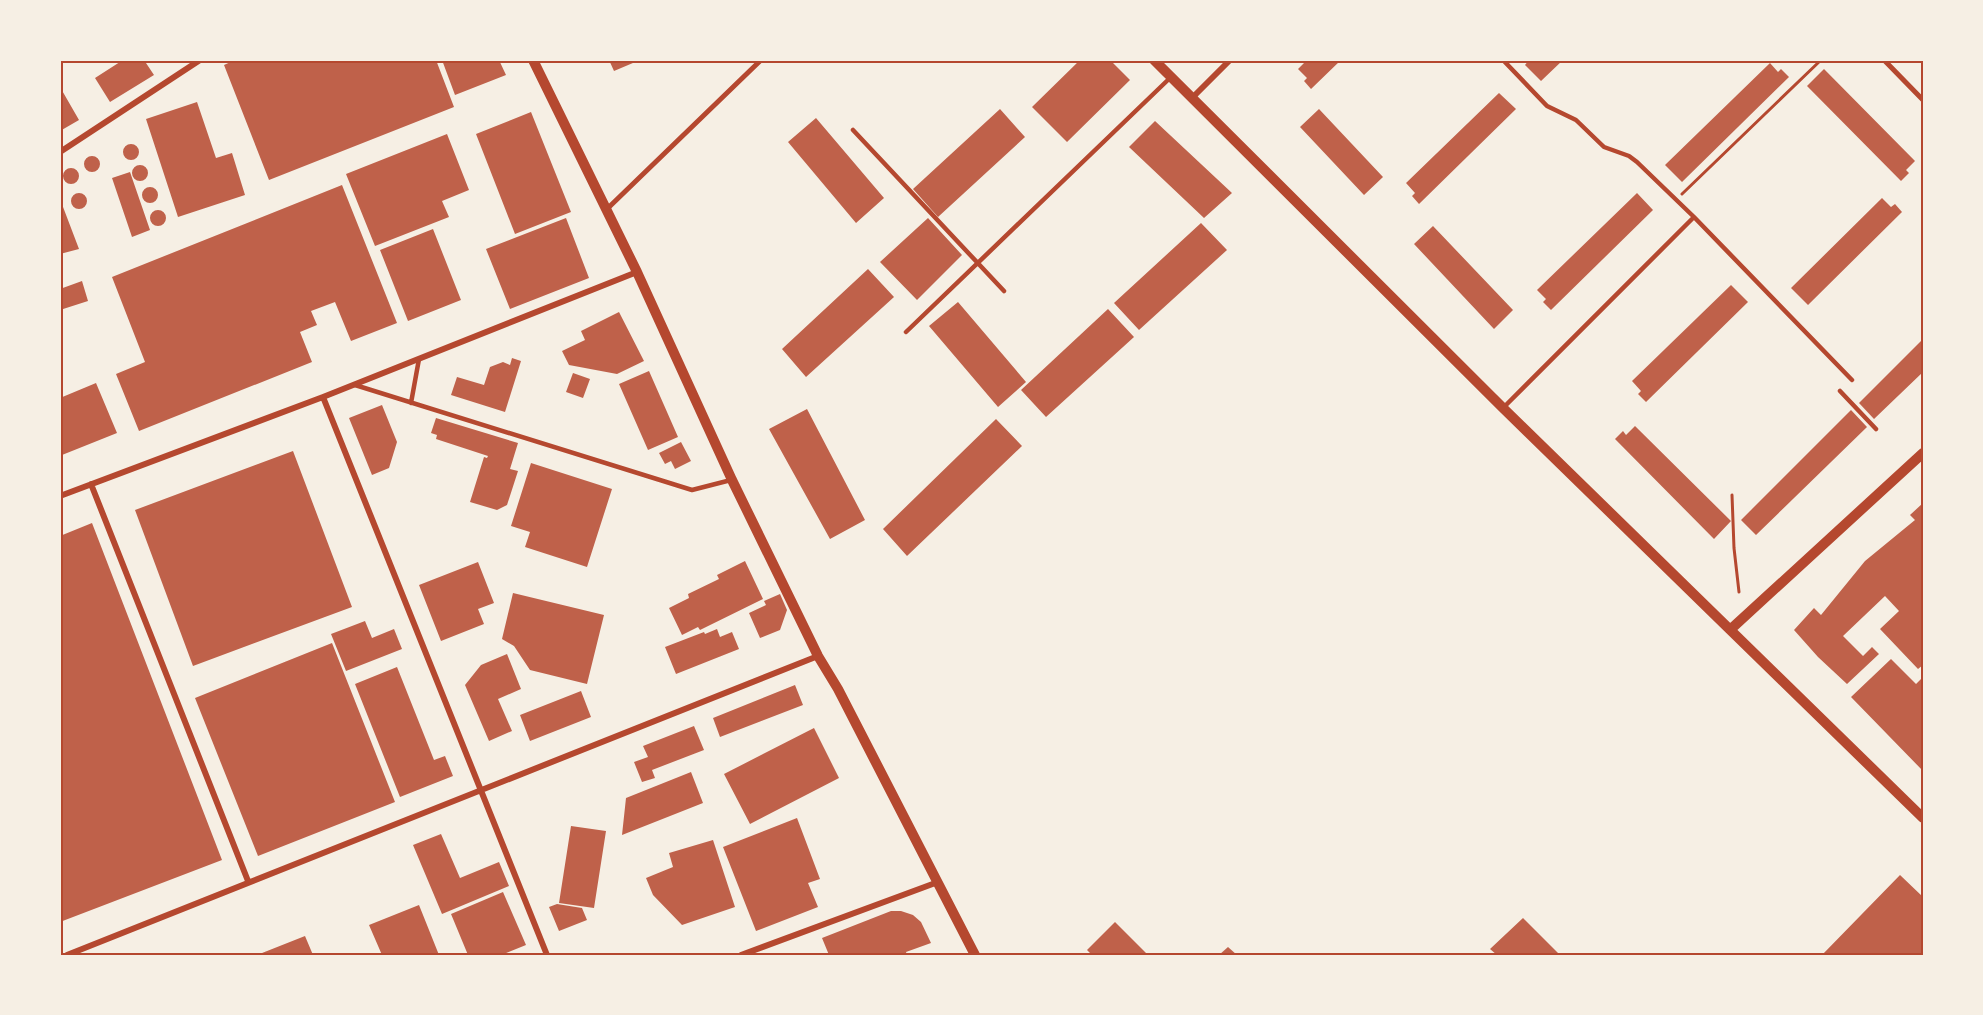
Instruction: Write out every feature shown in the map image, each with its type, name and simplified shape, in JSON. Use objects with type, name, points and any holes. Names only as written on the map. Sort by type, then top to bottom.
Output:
[{"type":"street","points":[[60,152],[200,60]]},
{"type":"street","points":[[533,60],[637,272],[732,480],[818,656],[843,699],[975,955]]},
{"type":"street","points":[[606,210],[761,60]]},
{"type":"street","points":[[1154,60],[1503,408],[1923,818]]},
{"type":"street","points":[[1192,98],[1230,60]]},
{"type":"street","points":[[1884,60],[1923,100]]},
{"type":"street","points":[[60,496],[323,397],[637,272]]},
{"type":"street","points":[[323,397],[547,955]]},
{"type":"street","points":[[1731,629],[1923,453]]},
{"type":"street","points":[[91,484],[249,881]]},
{"type":"street","points":[[67,955],[818,656]]},
{"type":"street","points":[[741,955],[938,882]]},
{"type":"lane","points":[[1503,60],[1548,106],[1576,120],[1604,147],[1629,156],[1694,217],[1852,380]]},
{"type":"lane","points":[[906,332],[1171,77]]},
{"type":"lane","points":[[853,130],[1004,291]]},
{"type":"lane","points":[[1503,408],[1694,217]]},
{"type":"lane","points":[[411,403],[419,359]]},
{"type":"lane","points":[[355,384],[692,490],[732,480]]},
{"type":"lane","points":[[1840,391],[1876,429]]},
{"type":"path","points":[[1675,201],[1821,60]]},
{"type":"path","points":[[1732,495],[1734,548],[1739,592]]},
{"type":"building","points":[[123,60],[144,60],[154,75],[110,102],[95,78]]},
{"type":"building","points":[[235,60],[436,60],[454,107],[269,180],[224,65]]},
{"type":"building","points":[[442,60],[499,60],[506,75],[455,95]]},
{"type":"building","points":[[609,60],[640,60],[614,71]]},
{"type":"building","points":[[1080,60],[1110,60],[1130,80],[1067,142],[1032,107]]},
{"type":"building","points":[[1307,60],[1341,60],[1311,89],[1304,81],[1307,78],[1298,69]]},
{"type":"building","points":[[1529,60],[1563,60],[1541,81],[1525,65]]},
{"type":"building","points":[[1770,63],[1778,72],[1781,69],[1789,77],[1682,182],[1665,165]]},
{"type":"building","points":[[1824,69],[1915,161],[1906,170],[1909,173],[1901,181],[1807,86]]},
{"type":"building","points":[[60,87],[79,120],[60,131]]},
{"type":"building","points":[[1499,93],[1516,109],[1419,204],[1412,196],[1415,193],[1406,183]]},
{"type":"building","points":[[197,102],[216,158],[232,153],[245,195],[178,217],[146,119]]},
{"type":"building","points":[[1000,109],[1025,137],[938,217],[913,189]]},
{"type":"building","points":[[1319,109],[1383,177],[1364,195],[1300,127]]},
{"type":"building","points":[[531,112],[571,212],[515,234],[476,134]]},
{"type":"building","points":[[816,118],[884,198],[856,223],[788,142]]},
{"type":"building","points":[[1155,121],[1232,193],[1204,218],[1129,147]]},
{"type":"building","points":[[447,134],[469,190],[442,201],[449,217],[375,246],[346,174]]},
{"type":"building","points":[[131,144],[139,152],[131,160],[123,152]]},
{"type":"building","points":[[92,156],[100,164],[92,172],[84,164]]},
{"type":"building","points":[[140,165],[148,173],[140,181],[132,173]]},
{"type":"building","points":[[71,168],[79,176],[71,184],[63,176]]},
{"type":"building","points":[[130,172],[150,230],[132,237],[112,178]]},
{"type":"building","points":[[342,185],[397,323],[351,341],[335,302],[311,311],[317,325],[300,332],[312,362],[139,431],[116,374],[145,362],[112,277]]},
{"type":"building","points":[[150,187],[158,195],[150,203],[142,195]]},
{"type":"building","points":[[79,193],[87,201],[79,209],[71,201]]},
{"type":"building","points":[[1637,193],[1653,210],[1551,310],[1543,302],[1546,299],[1537,290]]},
{"type":"building","points":[[1882,198],[1891,207],[1895,204],[1902,212],[1808,305],[1791,288]]},
{"type":"building","points":[[60,199],[79,249],[60,254]]},
{"type":"building","points":[[158,210],[166,218],[158,226],[150,218]]},
{"type":"building","points":[[566,218],[589,278],[510,309],[486,249]]},
{"type":"building","points":[[928,218],[962,255],[917,300],[880,262]]},
{"type":"building","points":[[1201,223],[1227,250],[1139,330],[1114,303]]},
{"type":"building","points":[[1433,226],[1513,310],[1494,329],[1414,244]]},
{"type":"building","points":[[433,229],[461,300],[408,321],[380,250]]},
{"type":"building","points":[[868,269],[894,297],[806,377],[782,349]]},
{"type":"building","points":[[82,281],[88,301],[60,310],[60,289]]},
{"type":"building","points":[[1731,285],[1748,302],[1646,402],[1638,394],[1641,391],[1632,381]]},
{"type":"building","points":[[958,302],[1026,382],[998,407],[929,326]]},
{"type":"building","points":[[1108,309],[1134,337],[1046,417],[1021,390]]},
{"type":"building","points":[[619,312],[644,361],[617,374],[569,365],[562,351],[585,340],[581,331]]},
{"type":"building","points":[[1923,339],[1923,372],[1874,419],[1859,403]]},
{"type":"building","points":[[512,358],[521,361],[505,412],[451,395],[457,377],[484,385],[490,367],[503,362],[510,365]]},
{"type":"building","points":[[649,371],[678,437],[648,450],[619,384]]},
{"type":"building","points":[[573,373],[590,379],[583,398],[566,392]]},
{"type":"building","points":[[96,383],[117,433],[62,455],[60,451],[60,398]]},
{"type":"building","points":[[382,405],[397,442],[389,468],[372,475],[349,418]]},
{"type":"building","points":[[807,409],[865,520],[830,539],[769,429]]},
{"type":"building","points":[[1851,410],[1867,427],[1756,535],[1741,520]]},
{"type":"building","points":[[436,418],[518,443],[510,469],[518,471],[507,505],[497,510],[470,502],[484,457],[488,456],[436,439],[437,435],[431,433]]},
{"type":"building","points":[[996,419],[1022,446],[907,556],[883,529]]},
{"type":"building","points":[[1635,426],[1731,521],[1714,539],[1615,439],[1623,431],[1626,435]]},
{"type":"building","points":[[681,442],[691,461],[675,469],[671,461],[665,464],[659,453]]},
{"type":"building","points":[[293,451],[352,607],[193,666],[135,510]]},
{"type":"building","points":[[531,463],[612,489],[587,567],[525,547],[530,532],[511,526]]},
{"type":"building","points":[[1923,503],[1923,665],[1918,669],[1880,629],[1899,611],[1885,596],[1843,636],[1863,656],[1872,647],[1879,654],[1847,684],[1794,630],[1814,608],[1821,615],[1865,561],[1915,520],[1910,515]]},
{"type":"building","points":[[92,523],[222,860],[60,922],[60,536]]},
{"type":"building","points":[[745,561],[763,599],[700,630],[698,627],[682,635],[669,608],[689,598],[688,594],[719,579],[717,575]]},
{"type":"building","points":[[478,562],[494,603],[478,609],[484,624],[441,641],[419,585]]},
{"type":"building","points":[[513,593],[604,615],[587,684],[530,670],[514,646],[502,639]]},
{"type":"building","points":[[780,594],[787,610],[780,630],[760,638],[749,613],[766,605],[764,601]]},
{"type":"building","points":[[365,621],[372,638],[394,629],[402,649],[346,671],[331,634]]},
{"type":"building","points":[[717,629],[720,637],[732,632],[739,649],[676,674],[665,647]]},
{"type":"building","points":[[332,643],[395,802],[258,856],[195,698]]},
{"type":"building","points":[[507,654],[521,689],[498,699],[512,731],[489,741],[465,685],[481,665]]},
{"type":"building","points":[[1891,659],[1916,684],[1921,679],[1923,681],[1923,771],[1851,697]]},
{"type":"building","points":[[397,667],[434,760],[445,756],[453,776],[400,797],[355,684]]},
{"type":"building","points":[[795,685],[803,705],[720,737],[713,718]]},
{"type":"building","points":[[581,691],[591,717],[530,741],[520,715]]},
{"type":"building","points":[[694,726],[704,750],[652,770],[655,778],[642,782],[634,762],[648,757],[643,746]]},
{"type":"building","points":[[814,728],[839,778],[750,824],[724,774]]},
{"type":"building","points":[[691,772],[703,803],[622,835],[626,798]]},
{"type":"building","points":[[797,818],[820,879],[808,883],[818,907],[756,931],[723,847]]},
{"type":"building","points":[[571,826],[606,831],[594,908],[559,903]]},
{"type":"building","points":[[441,834],[460,878],[499,862],[509,886],[442,914],[413,845]]},
{"type":"building","points":[[713,840],[735,907],[682,925],[653,895],[646,878],[673,867],[669,853]]},
{"type":"building","points":[[1900,875],[1923,897],[1923,955],[1822,955]]},
{"type":"building","points":[[503,892],[526,945],[501,955],[468,955],[451,914]]},
{"type":"building","points":[[557,904],[582,908],[587,920],[559,931],[549,907]]},
{"type":"building","points":[[419,905],[439,955],[382,955],[369,925]]},
{"type":"building","points":[[891,911],[913,915],[921,922],[931,943],[906,952],[907,955],[829,955],[822,938]]},
{"type":"building","points":[[1523,918],[1560,955],[1497,955],[1490,949]]},
{"type":"building","points":[[1115,922],[1148,955],[1092,955],[1087,950]]},
{"type":"building","points":[[305,936],[313,955],[257,955]]},
{"type":"building","points":[[1228,947],[1237,955],[1219,955]]}]
